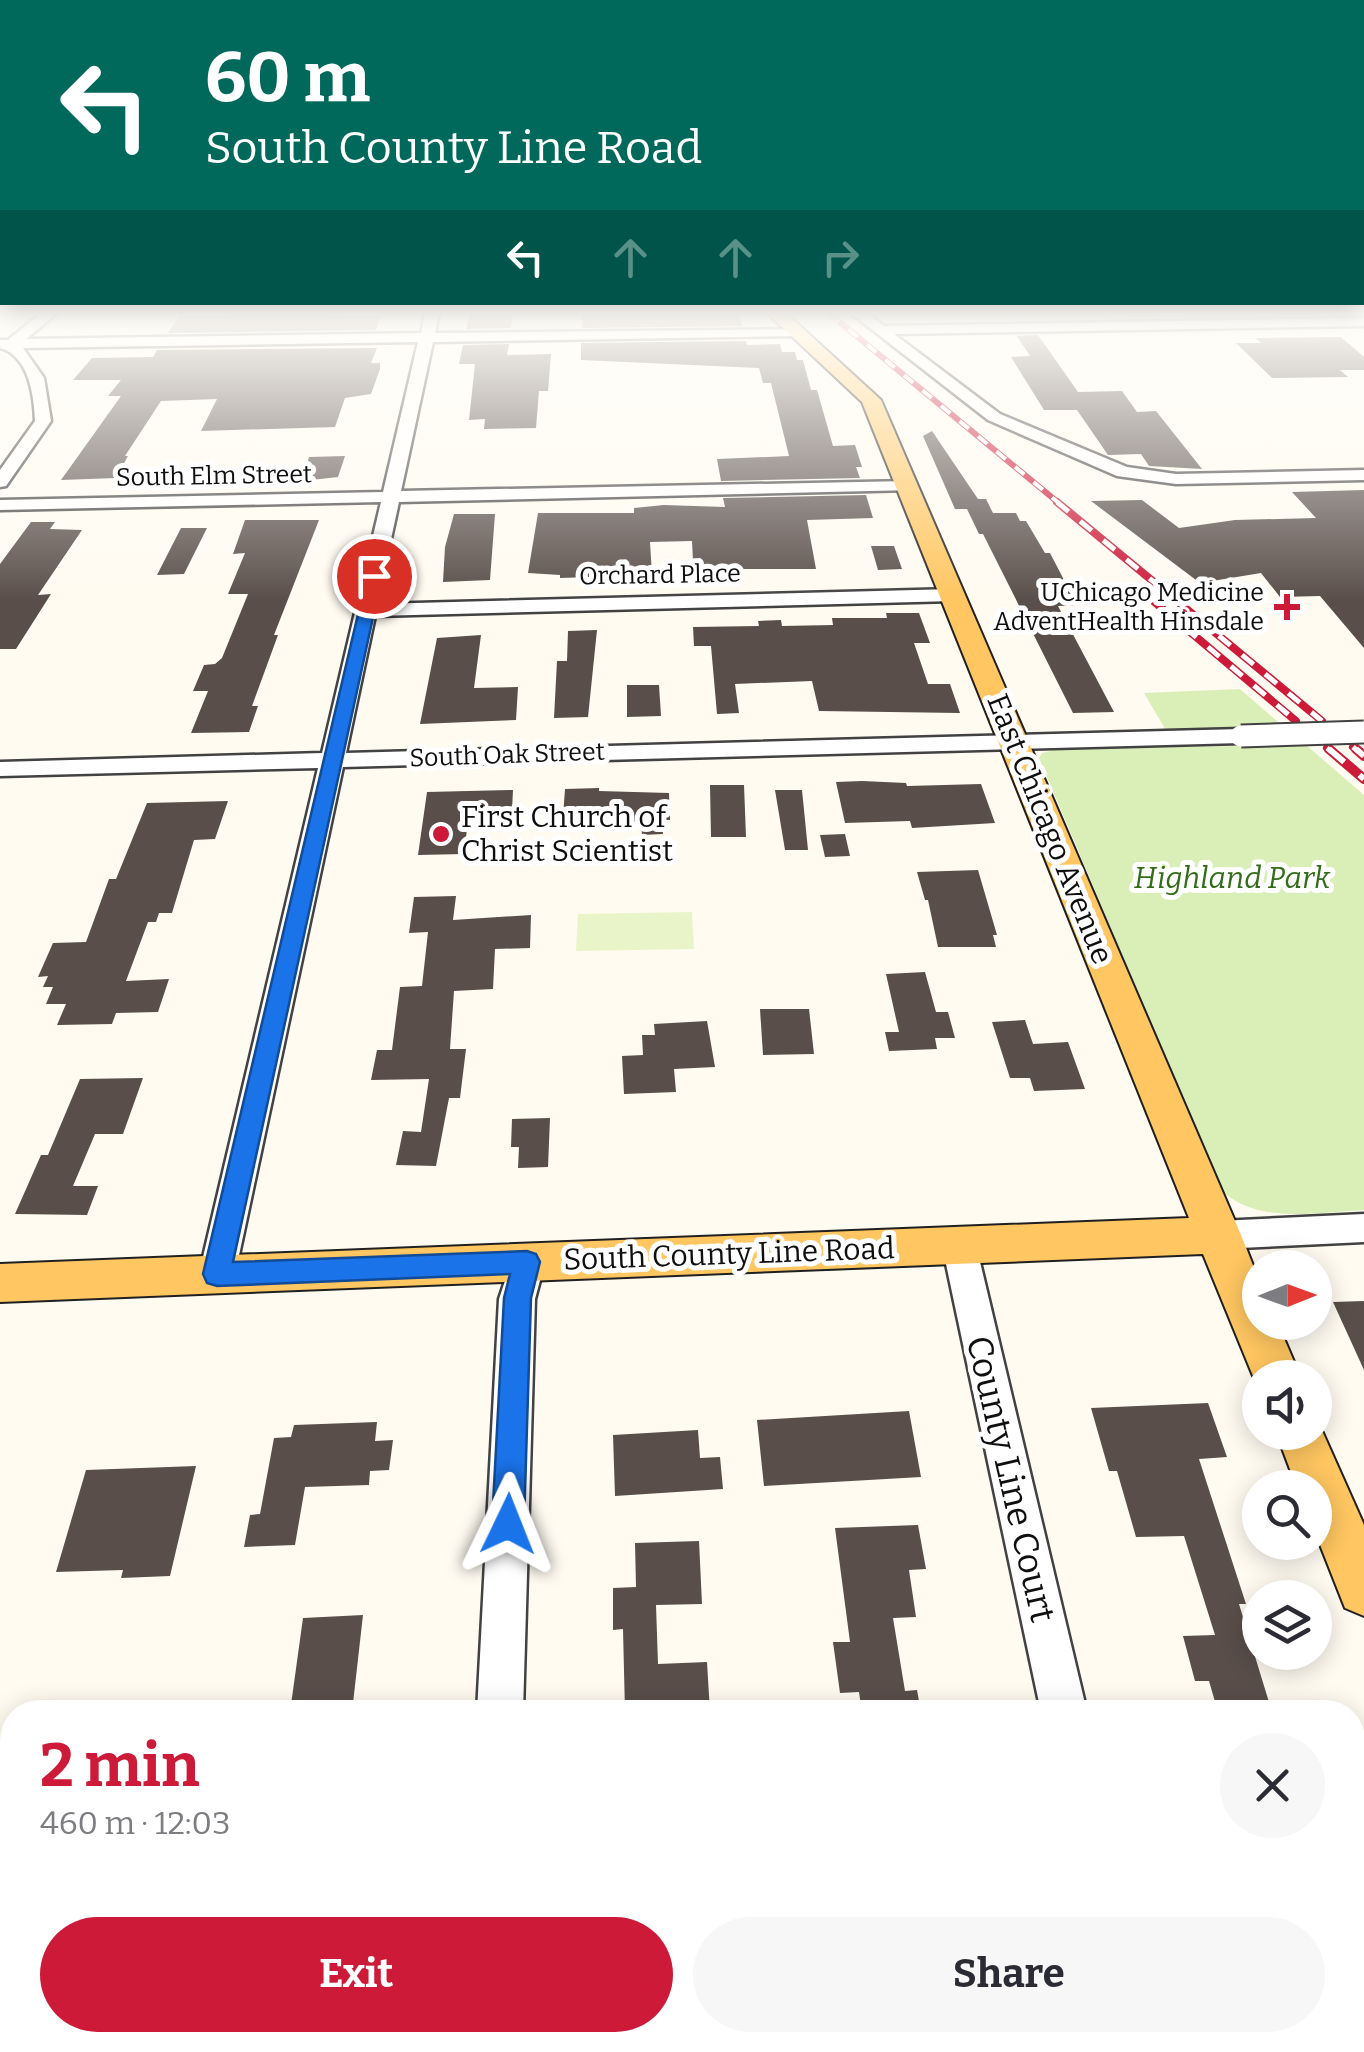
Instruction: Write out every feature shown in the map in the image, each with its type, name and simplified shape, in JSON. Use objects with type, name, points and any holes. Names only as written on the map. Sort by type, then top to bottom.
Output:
[{"type":"main road","name":"East Chicago Avenue","points":[[875,410],[1270,1360]]},
{"type":"main road","name":"South County Line Road","points":[[0,1283],[1218,1235]]},
{"type":"main road","points":[[1307,1450],[1364,1589]]},
{"type":"street","points":[[0,482],[44,421],[43,410]]},
{"type":"street","points":[[217,1274],[411,410]]},
{"type":"street","points":[[986,410],[1109,467],[1155,478],[1364,475]]},
{"type":"street","name":"South Elm Street","points":[[0,505],[908,486]]},
{"type":"street","name":"Orchard Place","points":[[367,610],[954,595]]},
{"type":"street","name":"South Oak Street","points":[[0,769],[1364,732]]},
{"type":"street","points":[[1218,1235],[1364,1228]]},
{"type":"street","name":"County Line Court","points":[[959,1245],[1061,1700]]},
{"type":"street","points":[[501,1700],[518,1298],[527,1262]]},
{"type":"green space","points":[[1240,689],[1285,728],[1167,732],[1144,693]]},
{"type":"green space","name":"Highland Park","points":[[1306,745],[1364,795],[1364,1210],[1289,1214],[1253,1209],[1222,1191],[1039,758],[1042,753],[1058,749]]},
{"type":"green space","points":[[692,912],[694,949],[576,951],[578,914]]},
{"type":"building","points":[[111,410],[155,410],[125,456],[116,478],[61,480]]},
{"type":"building","points":[[212,410],[341,410],[335,427],[201,431]]},
{"type":"building","points":[[470,410],[537,410],[536,428],[484,429],[485,419],[469,420]]},
{"type":"building","points":[[778,410],[823,410],[833,446],[855,445],[862,467],[856,467],[860,478],[721,481],[717,459],[789,456]]},
{"type":"building","points":[[1044,410],[1135,410],[1137,412],[1156,411],[1202,469],[1149,466],[1141,454],[1108,455],[1077,410]]},
{"type":"building","points":[[932,431],[978,499],[986,499],[993,513],[1016,513],[1020,521],[1026,521],[1045,553],[1050,553],[1077,605],[1058,606],[1114,712],[1073,713],[983,534],[979,534],[967,509],[955,509],[923,436]]},
{"type":"building","points":[[345,456],[338,477],[302,481],[309,457]]},
{"type":"building","points":[[1364,490],[1364,648],[1320,596],[1280,597],[1261,573],[1200,583],[1091,501],[1142,500],[1179,528],[1235,520],[1316,518],[1292,492]]},
{"type":"building","points":[[866,495],[873,518],[807,520],[816,569],[728,569],[729,576],[704,576],[703,561],[693,561],[692,541],[650,542],[652,575],[560,578],[528,573],[538,513],[634,513],[634,508],[664,505],[725,507],[723,498]]},
{"type":"building","points":[[454,514],[495,514],[490,580],[443,582],[445,547]]},
{"type":"building","points":[[245,520],[319,520],[274,635],[278,635],[252,706],[258,706],[249,732],[191,733],[208,691],[193,691],[204,665],[215,664],[222,658],[248,594],[228,594],[245,553],[233,554]]},
{"type":"building","points":[[31,522],[55,522],[50,529],[82,530],[38,595],[51,594],[16,649],[0,649],[0,564]]},
{"type":"building","points":[[181,528],[207,528],[184,574],[157,575]]},
{"type":"building","points":[[871,546],[894,546],[902,569],[878,570]]},
{"type":"building","points":[[886,613],[919,613],[930,643],[914,643],[928,684],[950,684],[960,713],[819,711],[812,681],[735,684],[739,713],[717,714],[711,646],[694,646],[693,627],[759,626],[758,621],[781,620],[782,626],[833,625],[832,618],[887,618]]},
{"type":"building","points":[[597,630],[588,717],[554,718],[557,661],[567,661],[568,631]]},
{"type":"building","points":[[481,635],[474,688],[518,687],[516,720],[420,724],[437,638]]},
{"type":"building","points":[[627,685],[659,685],[661,716],[627,717]]},
{"type":"building","points":[[836,782],[907,786],[981,784],[995,823],[912,828],[910,821],[845,823]]},
{"type":"building","points":[[710,785],[744,785],[746,837],[711,837]]},
{"type":"building","points":[[565,789],[669,793],[670,820],[662,820],[663,834],[642,835],[641,824],[628,825],[628,821],[580,822],[580,817],[563,817]]},
{"type":"building","name":"First Church of Christ Scientist","points":[[513,790],[512,811],[469,812],[464,854],[418,855],[427,792]]},
{"type":"building","points":[[775,790],[802,790],[808,850],[785,850]]},
{"type":"building","points":[[228,801],[215,839],[194,840],[172,913],[159,913],[156,922],[148,922],[126,981],[169,979],[158,1012],[116,1013],[112,1024],[57,1025],[66,1004],[46,1004],[53,987],[43,987],[48,976],[38,977],[53,943],[86,942],[109,879],[116,879],[147,803]]},
{"type":"building","points":[[845,834],[850,856],[825,857],[820,835]]},
{"type":"building","points":[[978,870],[997,935],[993,935],[996,947],[938,947],[928,900],[917,872]]},
{"type":"building","points":[[456,896],[453,920],[531,915],[530,948],[495,949],[493,989],[454,991],[450,1049],[466,1049],[460,1098],[449,1098],[436,1166],[396,1165],[403,1131],[421,1132],[429,1079],[371,1080],[377,1050],[392,1050],[400,987],[422,986],[428,932],[409,933],[414,897]]},
{"type":"building","points":[[925,972],[936,1012],[948,1012],[955,1038],[935,1038],[937,1049],[889,1051],[885,1032],[899,1032],[886,974]]},
{"type":"building","points":[[760,1009],[809,1009],[814,1054],[763,1055]]},
{"type":"building","points":[[1025,1020],[1033,1044],[1068,1042],[1085,1089],[1034,1091],[1030,1078],[1010,1078],[992,1022]]},
{"type":"building","points":[[707,1021],[715,1067],[674,1069],[676,1092],[624,1094],[622,1056],[643,1055],[642,1035],[655,1035],[654,1024]]},
{"type":"building","points":[[143,1078],[123,1134],[95,1134],[73,1186],[98,1186],[87,1215],[15,1214],[41,1155],[48,1155],[80,1079]]},
{"type":"building","points":[[550,1118],[548,1167],[518,1168],[519,1147],[511,1147],[512,1119]]},
{"type":"building","points":[[1364,1301],[1364,1370],[1333,1302]]},
{"type":"building","points":[[1208,1403],[1227,1457],[1199,1459],[1242,1592],[1242,1670],[1259,1670],[1268,1700],[1215,1700],[1209,1681],[1195,1681],[1183,1636],[1215,1635],[1184,1536],[1136,1537],[1117,1471],[1109,1471],[1091,1408]]},
{"type":"building","points":[[909,1411],[921,1477],[764,1486],[757,1420]]},
{"type":"building","points":[[377,1422],[375,1441],[393,1440],[389,1470],[370,1471],[369,1485],[305,1487],[295,1545],[244,1547],[250,1515],[260,1514],[274,1438],[291,1437],[294,1425]]},
{"type":"building","points":[[698,1430],[700,1458],[720,1457],[723,1489],[615,1496],[613,1435]]},
{"type":"building","points":[[196,1466],[170,1576],[121,1578],[123,1570],[56,1572],[86,1470]]},
{"type":"building","points":[[918,1525],[926,1569],[909,1570],[916,1617],[893,1618],[905,1691],[917,1690],[919,1700],[860,1700],[859,1692],[840,1693],[833,1642],[850,1642],[835,1528]]},
{"type":"building","points":[[699,1541],[702,1604],[656,1605],[658,1664],[707,1662],[709,1700],[625,1700],[623,1629],[613,1630],[613,1588],[636,1587],[635,1543]]},
{"type":"building","points":[[363,1615],[353,1700],[292,1700],[303,1618]]},
{"type":"railway","points":[[946,410],[1060,504]]},
{"type":"railway","points":[[1057,502],[1322,721]]},
{"type":"railway","points":[[1139,589],[1296,721]]},
{"type":"railway","points":[[1353,747],[1359,752]]},
{"type":"railway","points":[[1327,748],[1332,752]]},
{"type":"railway","points":[[1329,749],[1364,779]]},
{"type":"railway","points":[[1356,749],[1364,756]]},
{"type":"place","name":"UChicago Medicine AdventHealth Hinsdale","points":[[1287,607]]},
{"type":"place","name":"First Church of Christ Scientist","points":[[441,834]]},
{"type":"route","points":[[374,576],[217,1274],[527,1262],[518,1298],[508,1524]]}]
